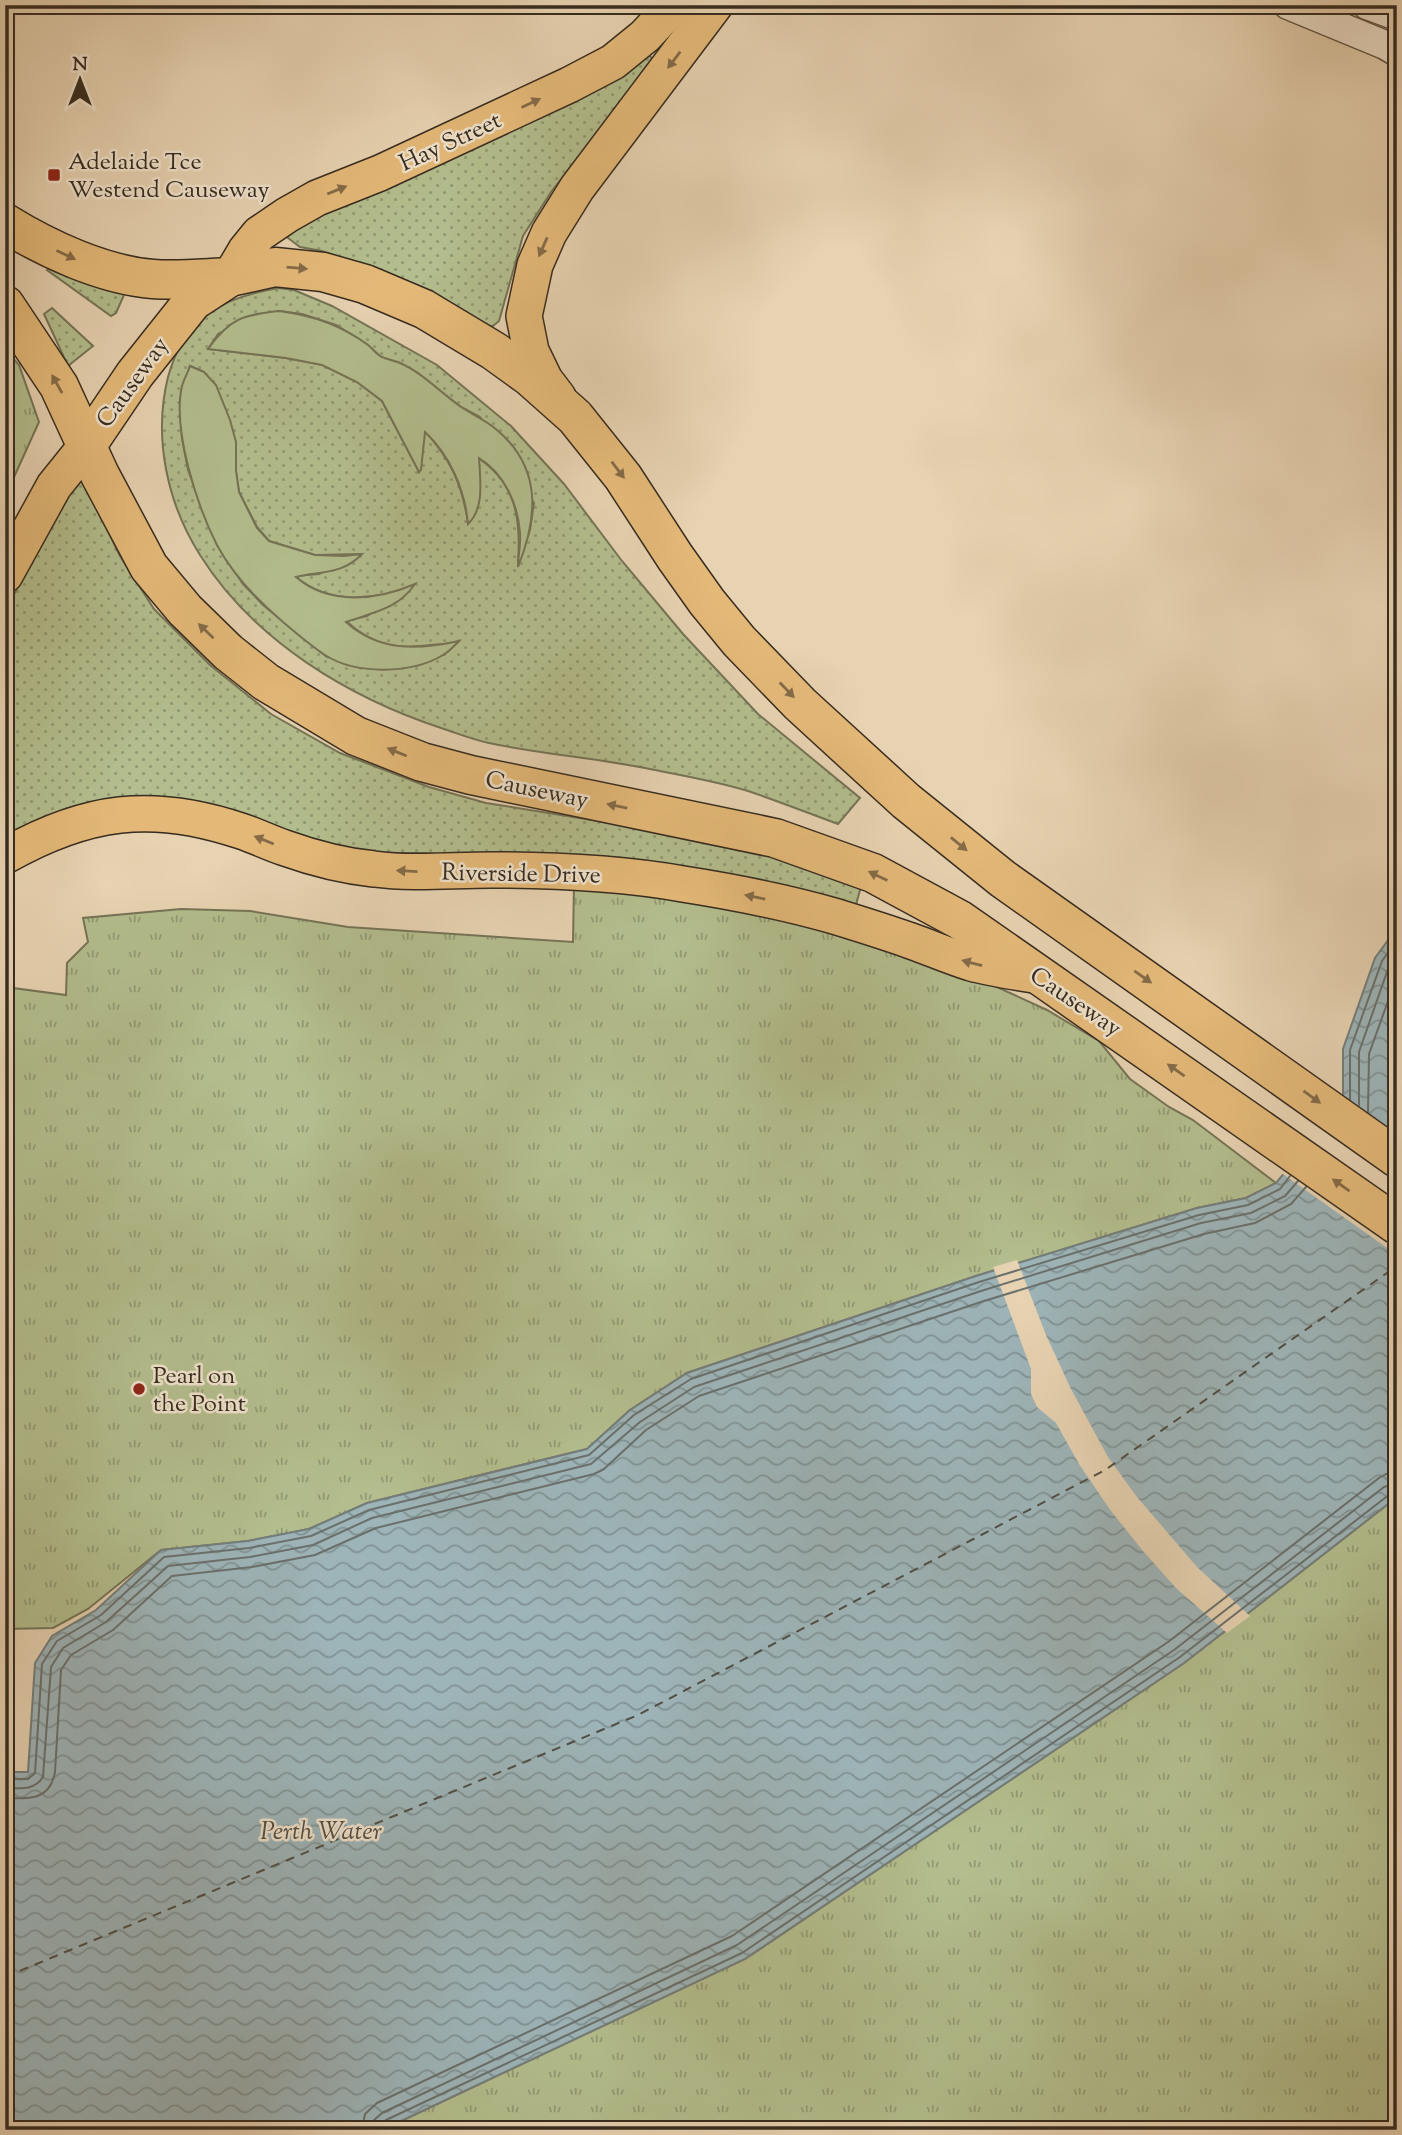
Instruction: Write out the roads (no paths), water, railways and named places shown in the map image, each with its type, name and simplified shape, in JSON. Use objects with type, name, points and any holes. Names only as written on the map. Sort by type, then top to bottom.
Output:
[{"type":"highway","points":[[5,223],[25,236],[76,259],[110,270],[153,279],[230,277]]},
{"type":"highway","name":"Causeway","points":[[1397,1158],[1003,878],[906,801],[828,731],[740,641],[707,602],[623,477],[575,417],[530,377],[494,351],[424,309],[396,296],[323,272],[275,267],[230,277],[193,301],[135,374],[87,445],[149,567],[186,610],[228,652],[266,682],[356,736],[422,762],[471,775],[775,838],[873,873],[960,920],[1397,1225]]},
{"type":"highway","points":[[5,305],[59,386],[87,445]]},
{"type":"main road","name":"Hay Street","points":[[230,277],[259,234],[287,215],[317,198],[380,173],[569,86],[613,62],[645,36],[674,5]]},
{"type":"main road","points":[[575,417],[545,380],[531,351],[524,316],[535,265],[549,233],[576,188],[715,5]]},
{"type":"main road","points":[[5,575],[54,485],[87,445]]},
{"type":"main road","name":"Riverside Drive","points":[[5,856],[60,828],[94,819],[138,813],[170,813],[242,831],[285,848],[372,869],[415,872],[540,870],[610,874],[755,896],[833,916],[972,963],[1039,976]]},
{"type":"street","points":[[1287,5],[1397,52]]},
{"type":"street","points":[[1367,5],[1397,16]]},
{"type":"water","name":"Perth Water","points":[[1397,928],[1397,1497],[1184,1663],[745,1959],[382,2130],[5,2130],[5,1772],[28,1772],[35,1663],[52,1636],[96,1610],[161,1550],[248,1541],[309,1529],[367,1503],[587,1449],[630,1410],[687,1373],[976,1276],[1197,1208],[1246,1198],[1276,1183],[1343,1103],[1343,1049],[1375,958]]},
{"type":"place","name":"Adelaide Tce Westend Causeway","points":[[54,175]]},
{"type":"place","name":"Pearl on the Point","points":[[139,1389]]}]
